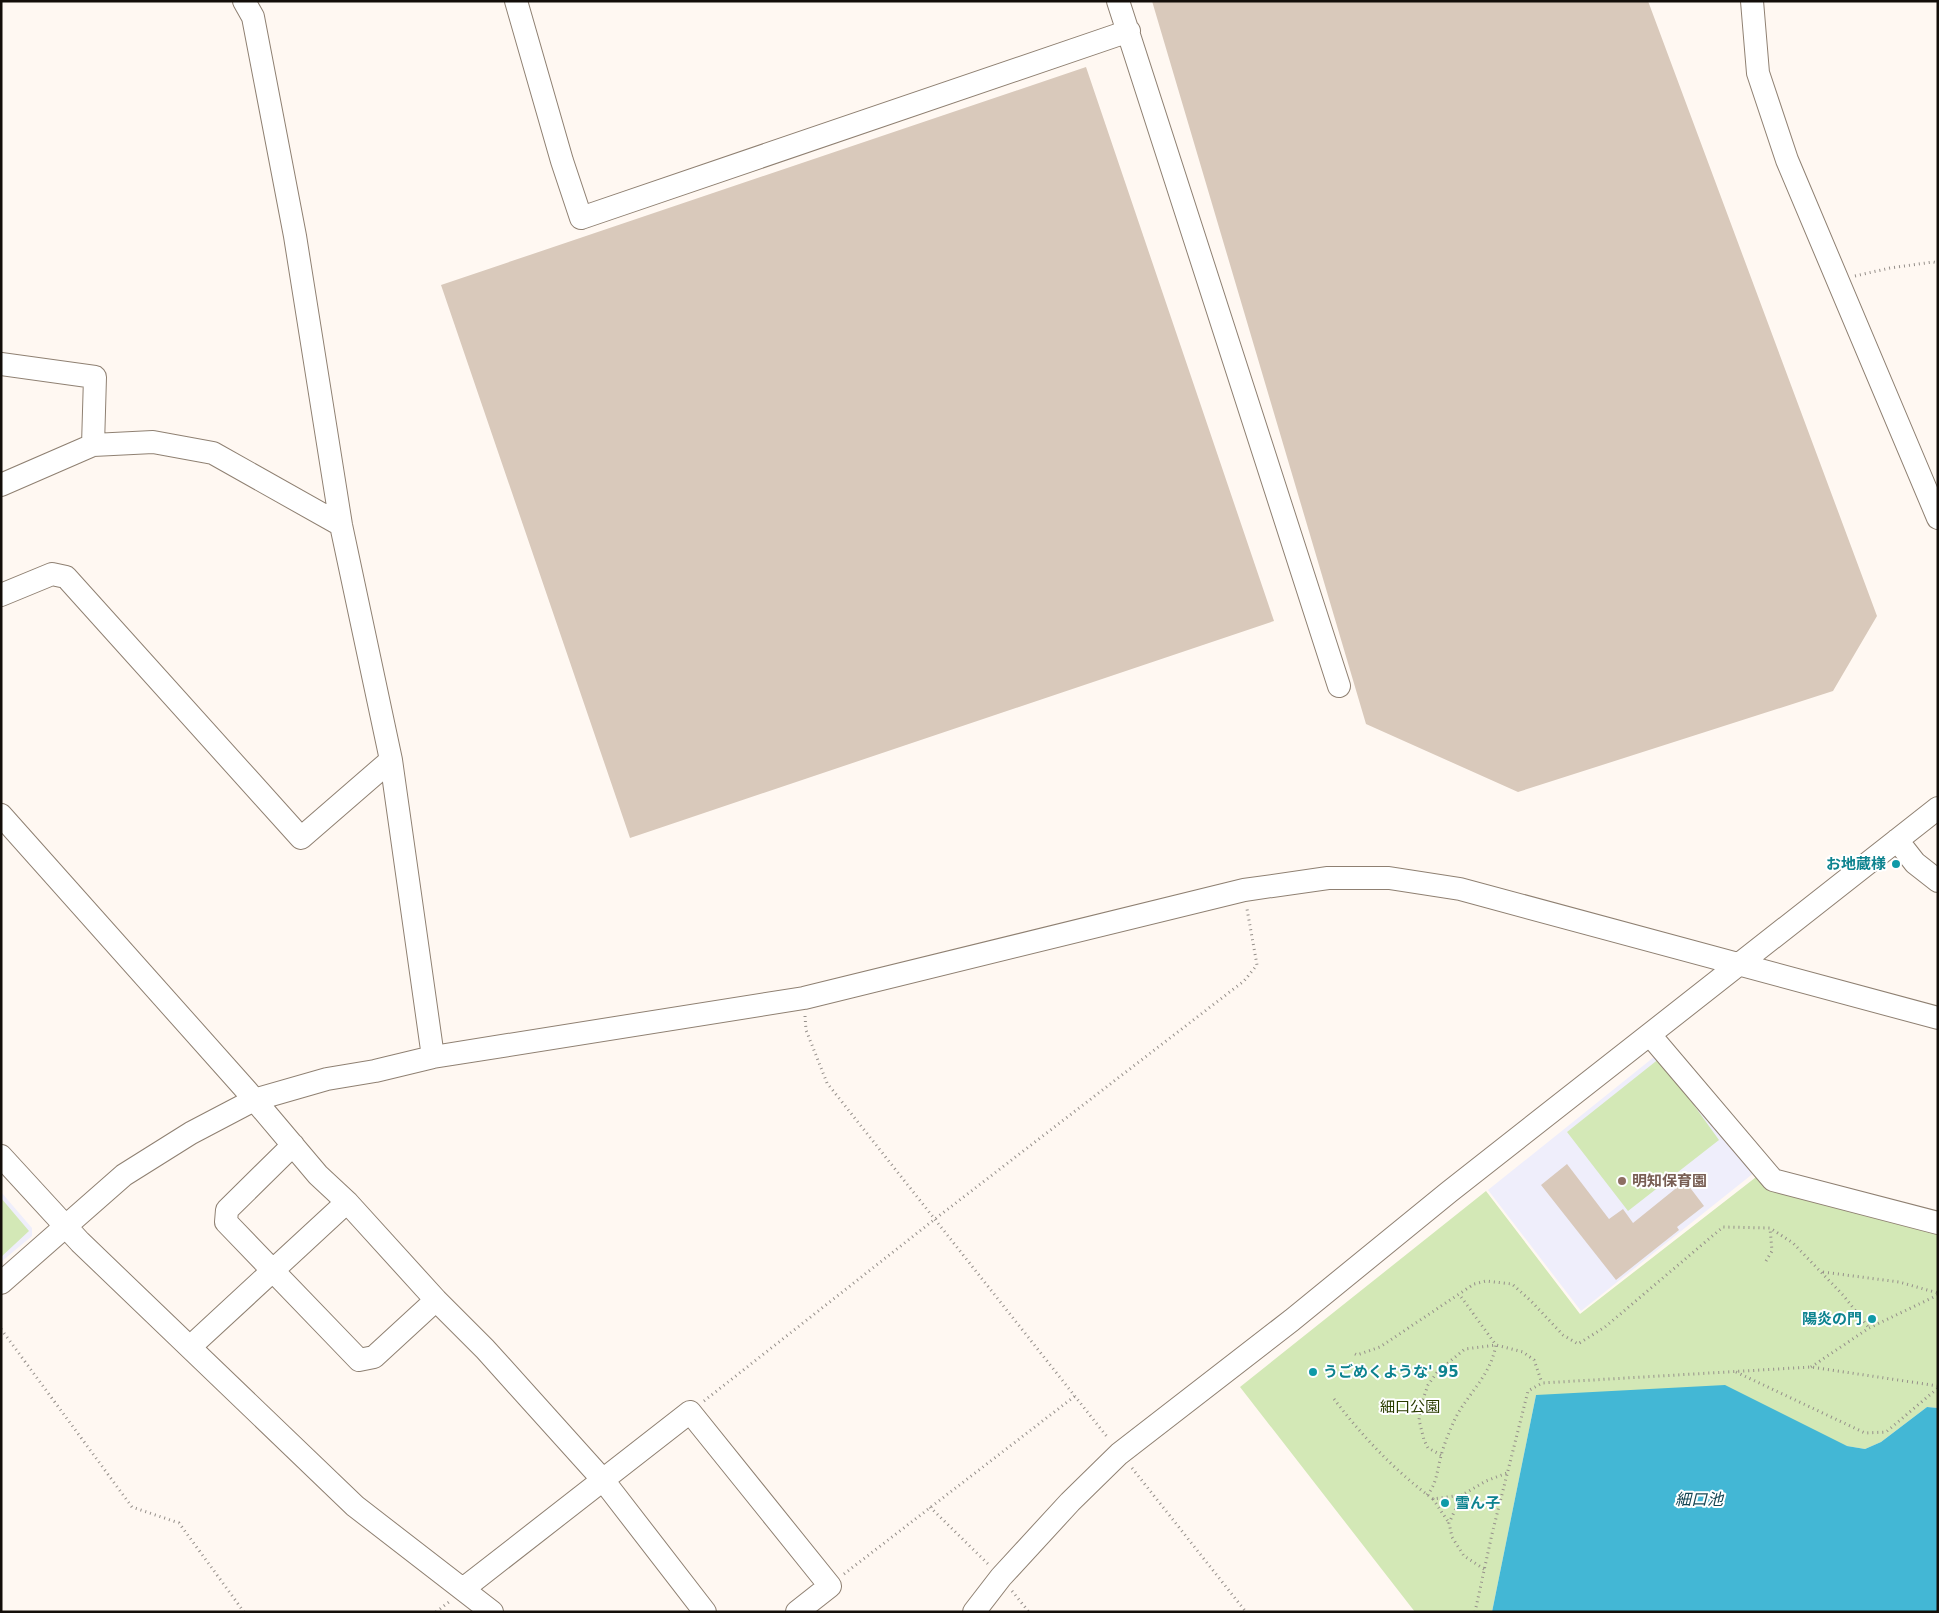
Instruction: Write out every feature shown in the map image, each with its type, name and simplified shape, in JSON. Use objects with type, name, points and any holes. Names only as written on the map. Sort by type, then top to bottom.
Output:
[{"type":"street","points":[[244,1],[253,17],[293,227],[341,525],[391,760],[433,1057]]},
{"type":"street","points":[[516,1],[562,161],[581,218],[1129,31]]},
{"type":"street","points":[[1118,1],[1340,686]]},
{"type":"street","points":[[1752,1],[1758,73],[1787,160],[1938,518]]},
{"type":"street","points":[[1,364],[95,377],[93,445]]},
{"type":"street","points":[[1,485],[93,445],[154,442],[213,453],[341,525]]},
{"type":"street","points":[[1,595],[52,574],[66,578],[302,838],[391,760]]},
{"type":"street","points":[[974,1612],[1001,1577],[1070,1502],[1120,1454],[1285,1326],[1449,1192],[1938,808]]},
{"type":"street","points":[[1,815],[254,1100],[318,1175],[347,1202],[603,1480],[705,1612]]},
{"type":"street","points":[[1897,840],[1915,863],[1938,881]]},
{"type":"street","points":[[1915,863],[1938,860]]},
{"type":"street","points":[[1,1283],[124,1175],[191,1133],[254,1100],[327,1080],[433,1057],[804,998],[1244,890],[1328,878],[1389,878],[1460,889],[1938,1018]]},
{"type":"street","points":[[1650,1035],[1773,1180],[1938,1223]]},
{"type":"street","points":[[292,1145],[227,1210],[226,1222],[359,1360],[374,1357],[436,1300]]},
{"type":"street","points":[[1,1156],[66,1227],[355,1506],[492,1612]]},
{"type":"street","points":[[190,1347],[347,1202]]},
{"type":"street","points":[[463,1589],[690,1412],[830,1586],[797,1612]]},
{"type":"path","points":[[1837,280],[1890,268],[1938,263]]},
{"type":"path","points":[[690,1412],[935,1219],[1244,981],[1257,965],[1244,890]]},
{"type":"path","points":[[804,998],[806,1030],[827,1083],[1246,1612]]},
{"type":"path","points":[[1356,1354],[1380,1347],[1474,1284],[1486,1281],[1512,1284],[1531,1300],[1563,1335],[1578,1344],[1605,1328],[1723,1227],[1770,1228],[1793,1243],[1823,1272],[1868,1328]]},
{"type":"path","points":[[1766,1261],[1772,1251],[1770,1228]]},
{"type":"path","points":[[1823,1272],[1899,1282],[1938,1294]]},
{"type":"path","points":[[1427,1495],[1434,1487],[1441,1455],[1456,1418],[1480,1384],[1494,1356],[1496,1345],[1459,1294]]},
{"type":"path","points":[[1811,1367],[1868,1328],[1938,1294]]},
{"type":"path","points":[[1,1329],[132,1507],[178,1523],[244,1612]]},
{"type":"path","points":[[1441,1455],[1428,1448],[1424,1440],[1419,1420],[1421,1407],[1428,1386],[1438,1371],[1464,1349],[1496,1345],[1523,1352],[1534,1360],[1542,1383]]},
{"type":"path","points":[[1476,1612],[1484,1569],[1528,1391],[1542,1383],[1811,1367],[1938,1387]]},
{"type":"path","points":[[1734,1371],[1865,1433],[1886,1432],[1938,1387]]},
{"type":"path","points":[[830,1586],[1075,1396]]},
{"type":"path","points":[[1334,1399],[1356,1429],[1408,1481],[1433,1499],[1449,1523],[1452,1537],[1464,1556],[1484,1569]]},
{"type":"path","points":[[1408,1402],[1421,1407]]},
{"type":"path","points":[[1433,1499],[1462,1495],[1486,1481],[1508,1473]]},
{"type":"path","points":[[1449,1523],[1462,1495]]},
{"type":"path","points":[[930,1507],[1001,1577],[1029,1612]]},
{"type":"shaded area","name":"明知保育園","points":[[1659,1053],[1755,1172],[1581,1311],[1488,1190]]},
{"type":"shaded area","points":[[1,1192],[32,1228],[32,1236],[1,1262]]},
{"type":"green space","points":[[1660,1058],[1719,1140],[1628,1211],[1567,1132]]},
{"type":"green space","name":"細口公園","points":[[1760,1174],[1938,1231],[1938,1408],[1927,1407],[1881,1442],[1865,1449],[1536,1395],[1492,1612],[1415,1612],[1240,1387],[1486,1191],[1580,1314]]},
{"type":"green space","points":[[1,1198],[29,1231],[1,1257]]},
{"type":"water","name":"細口池","points":[[1725,1385],[1847,1446],[1865,1449],[1881,1442],[1927,1407],[1938,1408],[1938,1612],[1492,1612],[1536,1395]]},
{"type":"building","points":[[1152,1],[1648,1],[1877,616],[1833,691],[1518,792],[1366,724]]},
{"type":"building","points":[[1086,67],[1274,621],[630,838],[441,285]]},
{"type":"building","points":[[1567,1164],[1609,1219],[1623,1209],[1633,1223],[1685,1181],[1704,1206],[1677,1227],[1679,1230],[1616,1280],[1541,1185]]},
{"type":"place","name":"お地蔵様","points":[[1896,864]]},
{"type":"place","name":"明知保育園","points":[[1622,1181]]},
{"type":"place","name":"陽炎の門","points":[[1872,1319]]},
{"type":"place","name":"うごめくような' 95","points":[[1313,1372]]},
{"type":"place","name":"雪ん子","points":[[1445,1503]]}]
